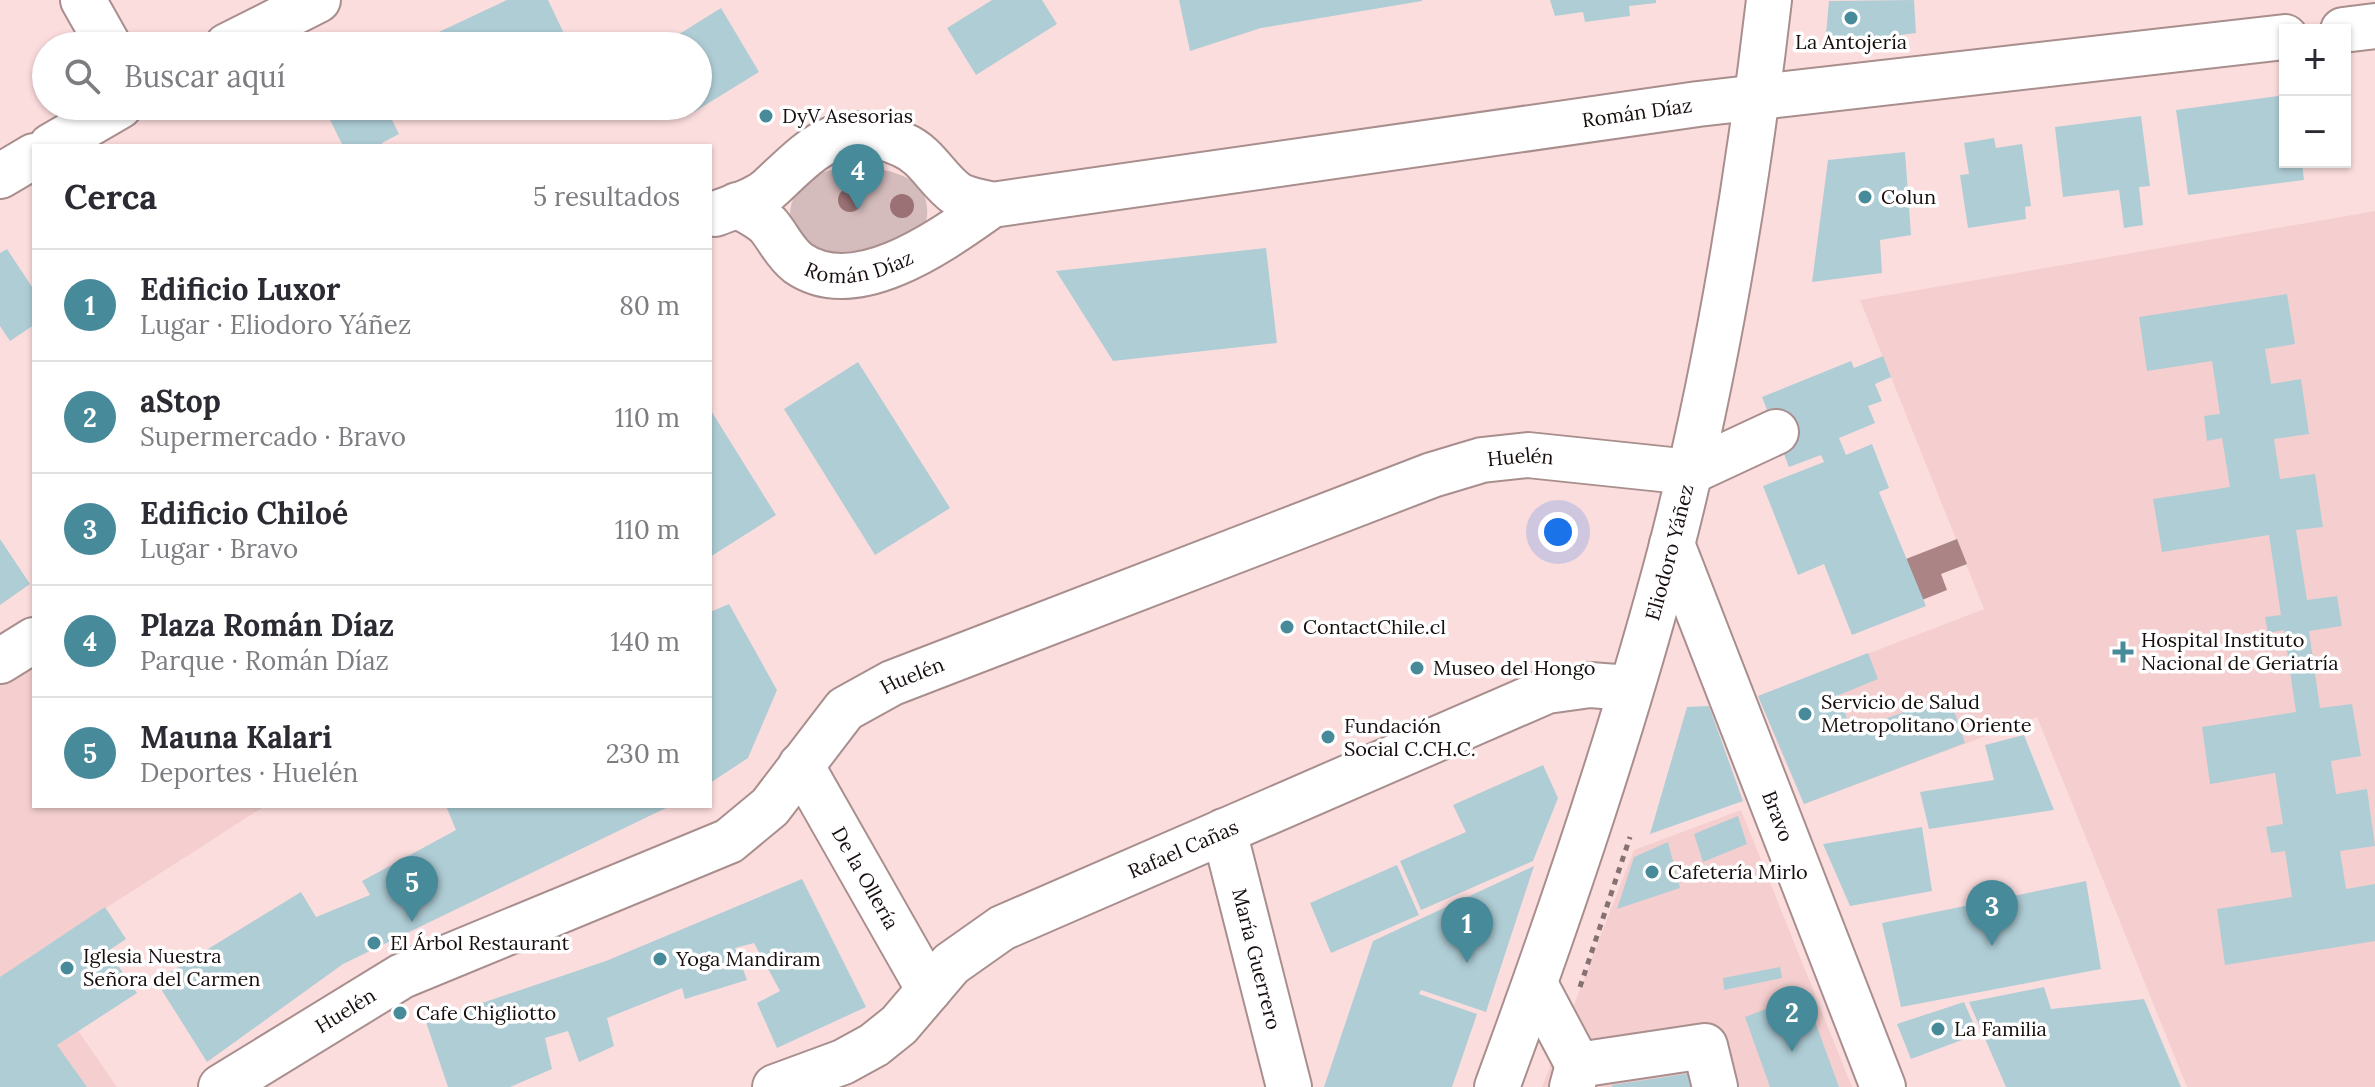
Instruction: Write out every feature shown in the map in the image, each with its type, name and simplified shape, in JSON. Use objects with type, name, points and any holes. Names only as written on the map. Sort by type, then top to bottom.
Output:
[{"type":"street","points":[[83,0],[101,32]]},
{"type":"street","points":[[239,26],[318,0]]},
{"type":"street","name":"Eliodoro Yáñez","points":[[1497,1087],[1579,857],[1672,544],[1715,347],[1757,97],[1769,0]]},
{"type":"street","points":[[2351,29],[2375,26]]},
{"type":"street","name":"Román Díaz","points":[[724,210],[769,227],[781,246],[799,263],[815,272],[850,276],[907,259],[992,205],[1757,97],[2279,38]]},
{"type":"street","points":[[54,144],[96,120]]},
{"type":"street","name":"Román Díaz","points":[[724,210],[769,190],[799,158],[842,135],[872,135],[906,146],[926,161],[958,194],[992,205]]},
{"type":"street","points":[[0,176],[32,157]]},
{"type":"street","points":[[1690,472],[1776,432]]},
{"type":"street","name":"Huelén","points":[[221,1087],[402,976],[729,841],[770,807],[845,709],[885,687],[1432,475],[1482,460],[1528,455],[1690,472]]},
{"type":"street","name":"Bravo","points":[[1672,544],[1883,1087]]},
{"type":"street","points":[[0,661],[32,641]]},
{"type":"street","name":"Rafael Cañas","points":[[775,1087],[843,1062],[874,1045],[899,1025],[965,952],[1002,928],[1547,691],[1590,685],[1630,688]]},
{"type":"street","name":"De la Ollería","points":[[801,765],[929,990]]},
{"type":"street","name":"María Guerrero","points":[[1224,831],[1289,1087]]},
{"type":"street","points":[[1535,984],[1571,1063],[1705,1046],[1715,1087]]},
{"type":"path","points":[[1571,1063],[1634,826]]},
{"type":"shaded area","points":[[857,167],[894,173],[915,183],[926,202],[924,227],[908,238],[844,252],[823,250],[803,241],[796,233],[790,214],[791,204],[801,186],[833,170]]},
{"type":"shaded area","name":"Hospital Instituto Nacional de Geriatría","points":[[2375,211],[2375,1087],[2187,1087],[2037,717],[1804,804],[1758,696],[1984,609],[1860,300]]},
{"type":"shaded area","points":[[1957,539],[1967,564],[1941,574],[1947,590],[1922,600],[1906,559]]},
{"type":"shaded area","points":[[32,641],[32,808],[262,808],[28,958],[117,1087],[0,1087],[0,661]]},
{"type":"shaded area","points":[[1741,810],[1852,1087],[1542,1087],[1634,850]]},
{"type":"building","points":[[507,0],[548,0],[563,32],[439,32]]},
{"type":"building","points":[[992,0],[1042,0],[1057,24],[976,75],[947,28]]},
{"type":"building","points":[[1179,0],[1422,1],[1261,28],[1190,51]]},
{"type":"building","points":[[1550,0],[1656,0],[1656,3],[1629,6],[1630,16],[1585,22],[1583,12],[1555,16]]},
{"type":"building","points":[[1914,0],[1916,33],[1825,45],[1829,1]]},
{"type":"building","points":[[721,8],[759,72],[712,101],[712,32],[682,32]]},
{"type":"building","points":[[2279,96],[2279,168],[2303,168],[2304,180],[2188,195],[2176,110]]},
{"type":"building","points":[[2141,116],[2150,186],[2139,187],[2143,225],[2124,228],[2119,190],[2063,197],[2055,127]]},
{"type":"building","points":[[330,120],[392,120],[399,134],[382,144],[342,144]]},
{"type":"building","points":[[1994,138],[1996,148],[2022,144],[2031,206],[2025,207],[2026,219],[1968,228],[1960,175],[1969,174],[1964,143]]},
{"type":"building","name":"Colun","points":[[1905,152],[1911,235],[1880,240],[1882,273],[1812,282],[1828,160]]},
{"type":"building","points":[[1266,248],[1277,343],[1113,361],[1056,271]]},
{"type":"building","points":[[7,249],[32,287],[32,326],[10,341],[0,326],[0,253]]},
{"type":"building","points":[[2287,294],[2295,344],[2265,349],[2271,384],[2301,379],[2309,434],[2274,439],[2280,479],[2315,474],[2323,527],[2296,530],[2307,600],[2337,596],[2342,626],[2309,631],[2320,708],[2352,704],[2361,756],[2331,761],[2336,794],[2367,789],[2375,846],[2340,851],[2346,889],[2375,884],[2375,941],[2225,965],[2217,909],[2292,897],[2285,851],[2271,853],[2266,827],[2283,824],[2275,773],[2210,784],[2202,727],[2296,712],[2284,630],[2268,633],[2265,617],[2281,615],[2269,535],[2162,552],[2153,499],[2230,487],[2222,438],[2207,441],[2204,416],[2220,414],[2212,361],[2147,371],[2139,317]]},
{"type":"building","points":[[1883,356],[1891,377],[1875,384],[1882,401],[1868,406],[1875,423],[1839,438],[1846,455],[1872,444],[1889,488],[1879,492],[1926,606],[1852,635],[1824,564],[1798,575],[1763,486],[1824,462],[1821,455],[1789,467],[1762,397],[1851,361],[1854,368]]},
{"type":"building","points":[[858,362],[950,508],[875,555],[784,409]]},
{"type":"building","points":[[712,412],[776,515],[712,556]]},
{"type":"building","points":[[0,539],[30,584],[0,605]]},
{"type":"building","points":[[729,604],[777,690],[748,758],[712,782],[712,611]]},
{"type":"building","name":"Servicio de Salud Metropolitano Oriente","points":[[1868,653],[1878,679],[1839,695],[1851,731],[1949,696],[1965,743],[1804,804],[1758,696]]},
{"type":"building","points":[[1709,706],[1743,801],[1650,834],[1687,707]]},
{"type":"building","points":[[2024,735],[2054,810],[1929,829],[1920,792],[1994,780],[1985,745]]},
{"type":"building","points":[[1543,765],[1558,798],[1533,861],[1421,910],[1400,861],[1466,832],[1453,805]]},
{"type":"building","points":[[447,808],[666,808],[343,964],[207,1062],[156,981],[301,892],[316,917],[370,895],[362,881],[456,830]]},
{"type":"building","points":[[1738,816],[1747,844],[1703,862],[1694,834]]},
{"type":"building","points":[[1922,827],[1932,891],[1850,906],[1823,844]]},
{"type":"building","name":"Cafetería Mirlo","points":[[1668,842],[1680,888],[1617,909],[1634,857]]},
{"type":"building","points":[[1397,865],[1419,915],[1331,953],[1310,903]]},
{"type":"building","points":[[1534,866],[1486,1012],[1421,990],[1419,994],[1477,1014],[1452,1087],[1324,1087],[1373,941]]},
{"type":"building","points":[[802,879],[866,1007],[777,1048],[757,1003],[780,991],[754,943],[735,948],[747,980],[685,999],[682,988],[607,1018],[614,1046],[579,1062],[568,1031],[545,1038],[552,1069],[510,1087],[448,1087],[426,1022],[606,961]]},
{"type":"building","points":[[2086,881],[2101,969],[1901,1007],[1882,923]]},
{"type":"building","name":"Iglesia Nuestra Señora del Carmen","points":[[105,907],[126,939],[108,951],[137,993],[57,1045],[87,1087],[0,1087],[0,977]]},
{"type":"building","points":[[1780,967],[1782,978],[1724,990],[1723,978]]},
{"type":"building","points":[[2044,987],[2051,1009],[2144,999],[2181,1087],[2006,1087],[1969,1002]]},
{"type":"building","points":[[1805,994],[1839,1087],[1770,1087],[1745,1017]]},
{"type":"building","name":"La Familia","points":[[1964,1002],[1978,1034],[1911,1059],[1897,1024]]},
{"type":"building","points":[[1692,1073],[1695,1087],[1612,1087],[1612,1085]]},
{"type":"place","name":"La Antojería","points":[[1851,18]]},
{"type":"place","name":"DyV Asesorias","points":[[766,116]]},
{"type":"place","name":"Colun","points":[[1865,197]]},
{"type":"place","name":"Plaza Román Díaz","points":[[858,210]]},
{"type":"place","name":"ContactChile.cl","points":[[1287,627]]},
{"type":"place","name":"Hospital Instituto Nacional de Geriatría","points":[[2123,652]]},
{"type":"place","name":"Museo del Hongo","points":[[1417,668]]},
{"type":"place","name":"Servicio de Salud Metropolitano Oriente","points":[[1805,714]]},
{"type":"place","name":"Fundación Social C.CH.C.","points":[[1328,737]]},
{"type":"place","name":"Cafetería Mirlo","points":[[1652,872]]},
{"type":"place","name":"Mauna Kalari","points":[[412,922]]},
{"type":"place","name":"El Árbol Restaurant","points":[[374,943]]},
{"type":"place","name":"Edificio Chiloé","points":[[1992,946]]},
{"type":"place","name":"Yoga Mandiram","points":[[660,959]]},
{"type":"place","name":"Edificio Luxor","points":[[1467,963]]},
{"type":"place","name":"Iglesia Nuestra Señora del Carmen","points":[[67,968]]},
{"type":"place","name":"Cafe Chigliotto","points":[[400,1013]]},
{"type":"place","name":"La Familia","points":[[1938,1029]]},
{"type":"place","name":"aStop","points":[[1792,1052]]}]
